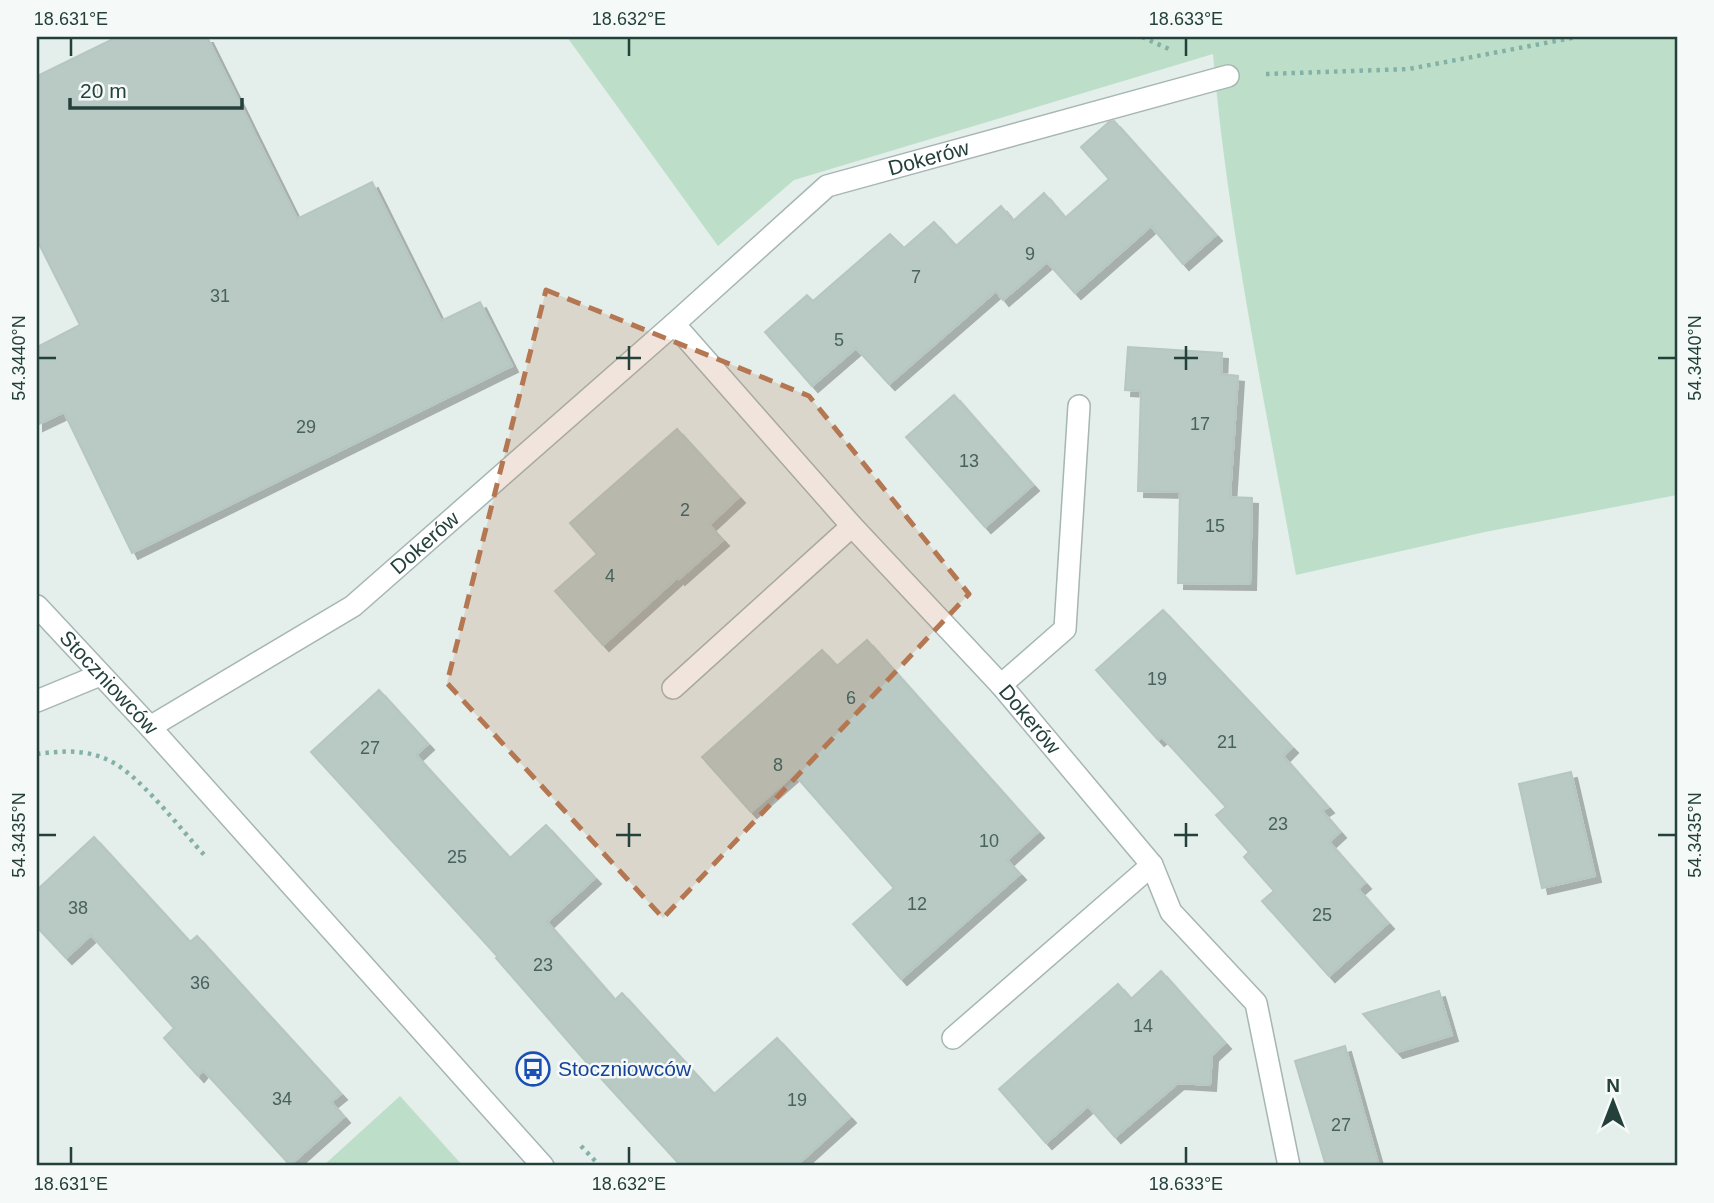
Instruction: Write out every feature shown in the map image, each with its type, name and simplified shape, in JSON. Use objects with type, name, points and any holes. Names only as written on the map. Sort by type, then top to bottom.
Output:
[{"type":"street","name":"Dokerów","points":[[150,727],[353,606],[827,186],[1228,76]]},
{"type":"street","name":"Dokerów","points":[[674,324],[852,526],[1001,685],[1152,865],[1171,912],[1256,1003],[1289,1166]]},
{"type":"street","points":[[1001,685],[1065,629],[1079,406]]},
{"type":"street","points":[[673,688],[852,526]]},
{"type":"street","name":"Stoczniowców","points":[[37,606],[150,727],[543,1166]]},
{"type":"street","points":[[37,701],[100,675]]},
{"type":"street","points":[[953,1038],[1152,865]]},
{"type":"path","points":[[1228,76],[1409,69],[1577,37]]},
{"type":"path","points":[[37,754],[71,750],[107,759],[135,779],[163,810]]},
{"type":"highlighted area","points":[[546,290],[809,396],[969,594],[663,918],[447,683]]},
{"type":"green space","points":[[567,37],[1677,37],[1677,495],[1485,532],[1296,575],[1238,250],[1213,54],[794,180],[718,246]]},
{"type":"green space","points":[[400,1096],[463,1166],[323,1166]]},
{"type":"building","points":[[117,37],[207,37],[297,219],[372,182],[441,321],[480,302],[512,366],[132,553],[64,412],[37,425],[37,347],[80,325],[37,240],[37,76]]},
{"type":"building","points":[[1114,121],[1216,235],[1183,264],[1151,226],[1075,293],[1047,262],[1003,300],[996,291],[889,384],[856,348],[812,386],[765,332],[807,295],[813,301],[890,234],[904,248],[934,222],[956,246],[1001,206],[1013,221],[1044,193],[1065,218],[1109,179],[1081,147],[1109,122]]},
{"type":"building","points":[[1128,347],[1222,353],[1221,374],[1238,376],[1230,497],[1252,498],[1250,584],[1178,583],[1180,492],[1138,491],[1141,391],[1125,390]]},
{"type":"building","points":[[954,395],[1033,485],[985,527],[906,437]]},
{"type":"building","points":[[677,429],[739,497],[709,525],[723,540],[603,645],[555,591],[597,554],[570,523]]},
{"type":"building","points":[[1163,610],[1292,747],[1283,756],[1328,807],[1322,811],[1340,832],[1329,842],[1365,883],[1358,889],[1388,923],[1329,976],[1262,901],[1274,891],[1244,857],[1249,852],[1216,815],[1226,807],[1162,737],[1158,740],[1096,670]]},
{"type":"building","points":[[867,640],[1038,832],[1007,860],[1020,874],[901,979],[853,924],[894,888],[794,774],[751,812],[702,757],[822,650],[837,666]]},
{"type":"building","points":[[379,690],[428,744],[416,755],[510,858],[546,825],[595,878],[547,922],[615,1000],[622,993],[714,1094],[777,1038],[850,1117],[796,1166],[681,1166],[587,1063],[496,958],[498,957],[311,752]]},
{"type":"building","points":[[1571,772],[1595,876],[1542,888],[1519,784]]},
{"type":"building","points":[[94,837],[190,942],[197,936],[341,1094],[331,1102],[344,1117],[290,1165],[203,1070],[198,1076],[164,1038],[174,1028],[91,935],[66,958],[37,927],[37,890]]},
{"type":"building","points":[[1161,971],[1225,1043],[1212,1055],[1210,1085],[1178,1083],[1115,1137],[1088,1106],[1046,1143],[999,1089],[1118,984],[1131,999]]},
{"type":"building","points":[[1439,991],[1452,1035],[1397,1052],[1363,1014]]},
{"type":"building","points":[[1345,1046],[1379,1166],[1326,1166],[1295,1061]]},
{"type":"place","name":"Stoczniowców","points":[[533,1069]]}]
